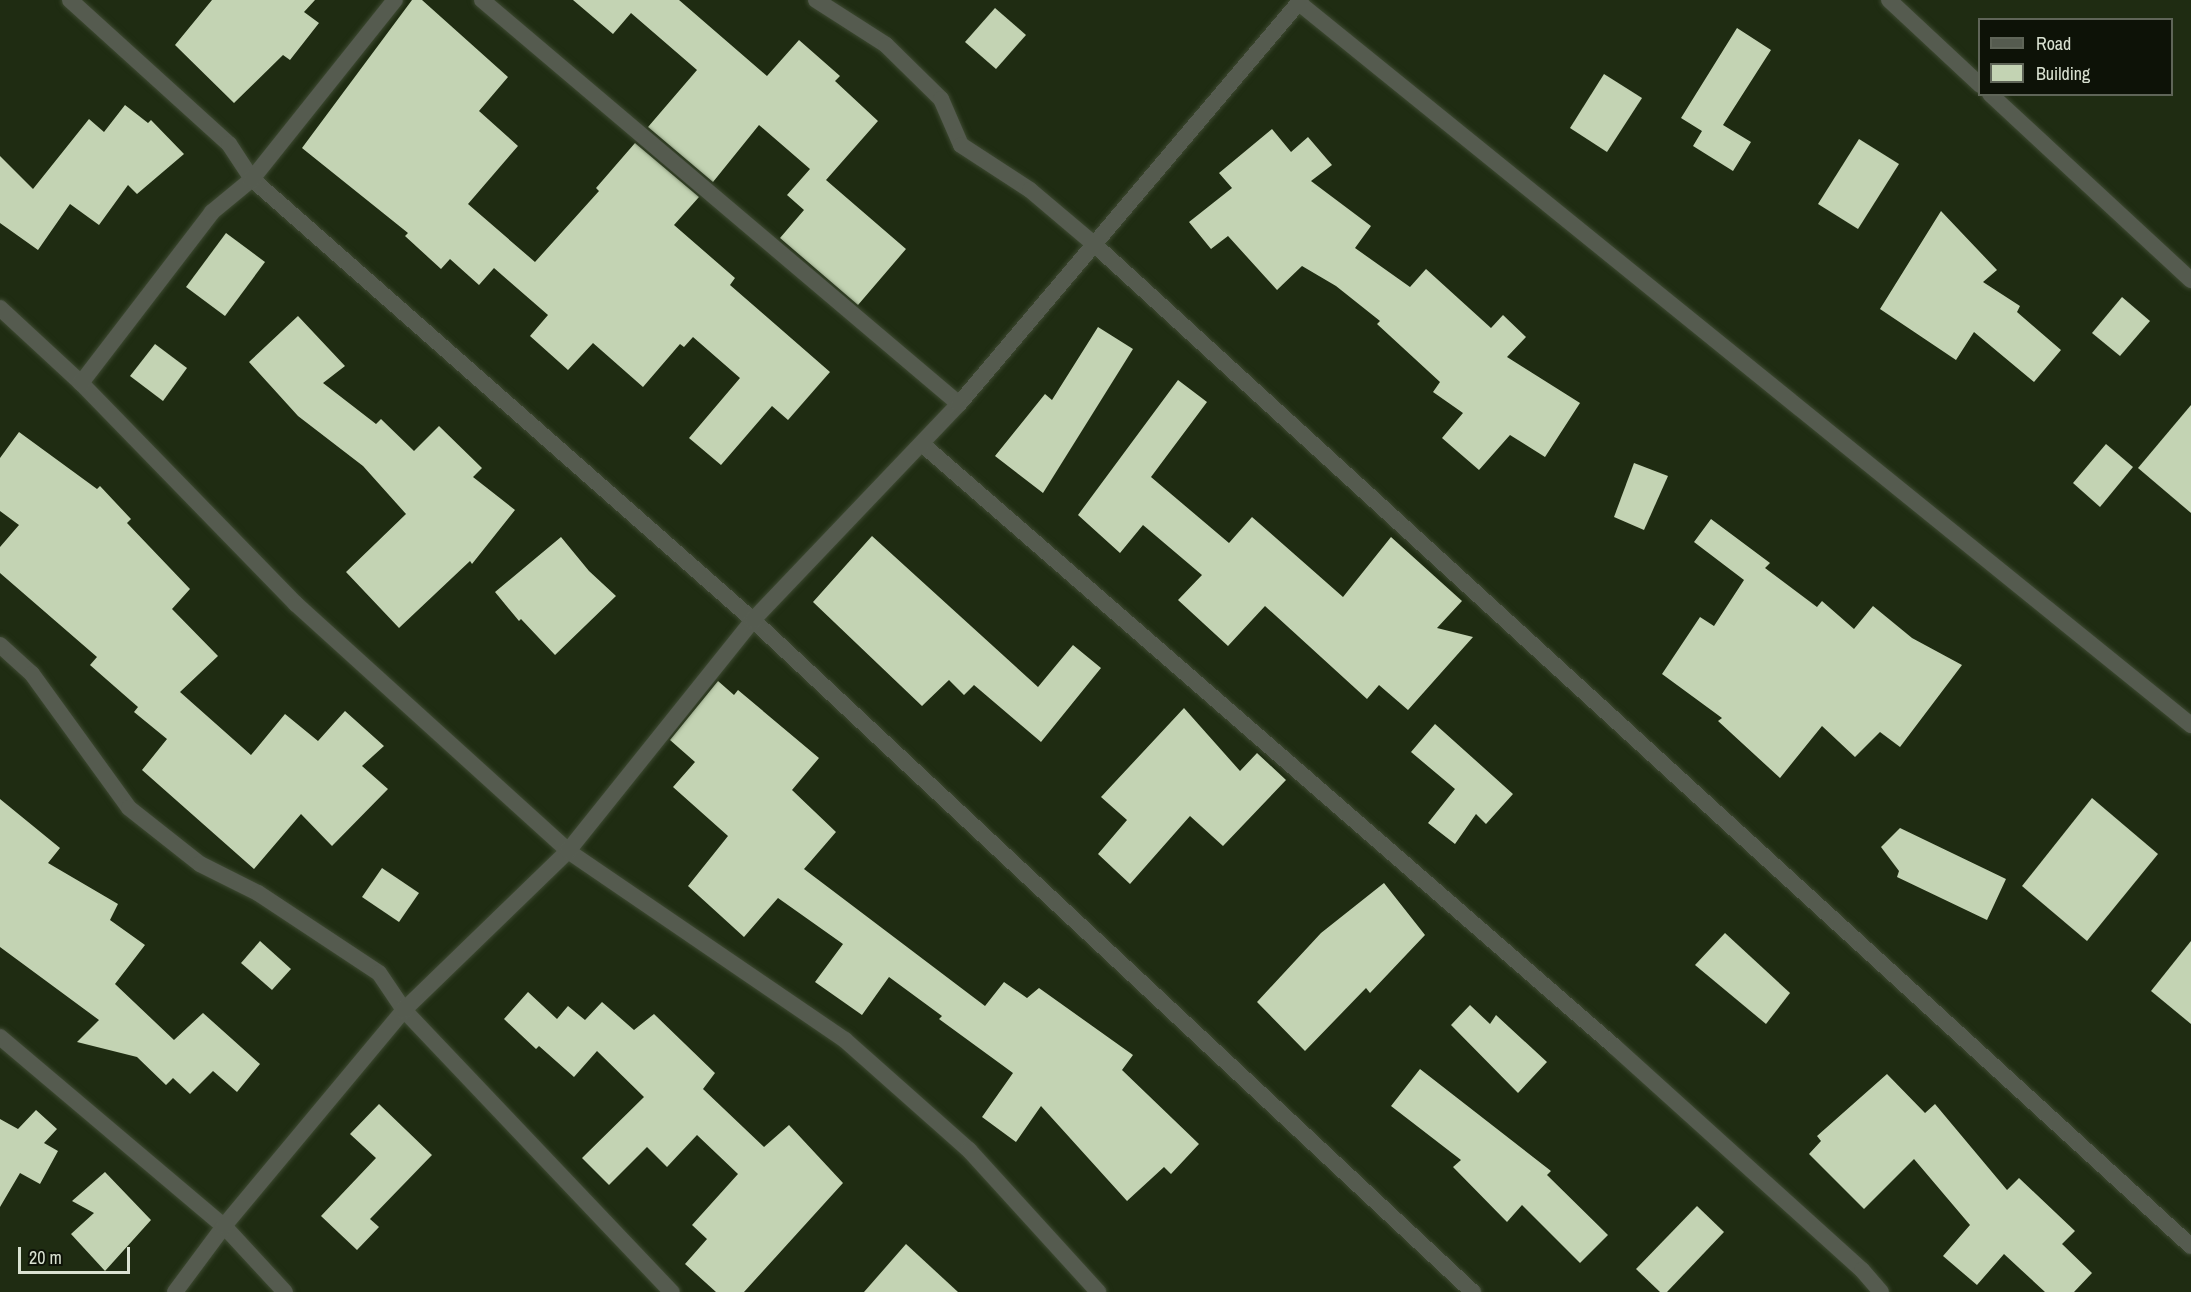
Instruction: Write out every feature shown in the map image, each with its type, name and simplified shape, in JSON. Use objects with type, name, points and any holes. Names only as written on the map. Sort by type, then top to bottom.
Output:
[{"type":"street","points":[[70,0],[229,144],[252,179],[753,620],[1473,1292]]},
{"type":"street","points":[[81,383],[212,212],[252,179],[395,0]]},
{"type":"street","points":[[482,0],[959,404]]},
{"type":"street","points":[[816,0],[886,45],[941,99],[961,145],[1030,190],[1095,245],[2191,1246]]},
{"type":"street","points":[[1888,0],[1978,83]]},
{"type":"street","points":[[176,1292],[224,1226],[404,1010],[568,851],[753,620],[959,404],[1300,1],[2191,725]]},
{"type":"street","points":[[1992,96],[2191,280]]},
{"type":"street","points":[[0,308],[81,383],[296,604],[568,851],[845,1040],[969,1150],[1098,1292]]},
{"type":"street","points":[[922,444],[1614,1046],[1862,1270],[1881,1292]]},
{"type":"street","points":[[0,645],[39,683],[94,764],[129,808],[200,864],[258,893],[379,973],[404,1010],[672,1292]]},
{"type":"street","points":[[0,1037],[224,1226],[285,1292]]},
{"type":"building","points":[[212,0],[315,0],[304,12],[319,23],[290,60],[283,55],[234,103],[175,45]]},
{"type":"building","points":[[412,0],[422,0],[508,77],[479,111],[518,146],[468,204],[535,262],[599,191],[596,188],[635,143],[699,197],[674,225],[735,278],[730,285],[830,372],[788,420],[772,406],[721,465],[689,438],[740,378],[693,337],[684,347],[680,344],[643,387],[593,343],[568,370],[530,336],[548,315],[494,268],[479,285],[450,259],[441,269],[405,236],[408,233],[302,148]]},
{"type":"building","points":[[573,0],[679,0],[767,76],[799,40],[840,76],[835,81],[878,121],[826,180],[906,249],[858,305],[780,238],[804,210],[787,195],[810,169],[759,125],[713,182],[648,127],[697,70],[631,13],[613,34]]},
{"type":"building","points":[[995,8],[1026,35],[996,69],[965,42]]},
{"type":"building","points":[[1737,28],[1771,50],[1723,125],[1751,142],[1733,171],[1693,146],[1702,131],[1681,118]]},
{"type":"building","points":[[1604,74],[1642,98],[1607,152],[1570,128]]},
{"type":"building","points":[[125,105],[148,123],[151,120],[184,154],[137,194],[128,185],[99,225],[70,204],[38,250],[0,223],[0,156],[33,189],[89,119],[104,132]]},
{"type":"building","points":[[1272,129],[1291,152],[1308,137],[1332,165],[1311,181],[1371,226],[1355,248],[1410,287],[1426,269],[1491,328],[1503,315],[1526,337],[1507,357],[1580,403],[1545,457],[1510,435],[1479,470],[1442,438],[1463,413],[1433,392],[1440,382],[1377,324],[1380,321],[1336,286],[1302,266],[1277,290],[1228,236],[1211,249],[1189,222],[1232,188],[1219,173]]},
{"type":"building","points":[[1859,139],[1899,164],[1858,229],[1818,204]]},
{"type":"building","points":[[1941,211],[1997,270],[1983,282],[2020,306],[2017,312],[2061,350],[2034,382],[1974,332],[1956,360],[1880,309]]},
{"type":"building","points":[[226,233],[265,262],[225,316],[186,287]]},
{"type":"building","points":[[2122,297],[2150,321],[2120,356],[2092,333]]},
{"type":"building","points":[[298,316],[345,366],[323,383],[376,424],[381,419],[414,451],[439,426],[482,468],[473,477],[515,510],[472,564],[470,561],[399,628],[346,572],[406,514],[363,466],[298,416],[249,362]]},
{"type":"building","points":[[1098,327],[1133,349],[1043,493],[995,456],[1045,394],[1052,400]]},
{"type":"building","points":[[155,344],[187,368],[163,401],[130,376]]},
{"type":"building","points":[[1178,380],[1207,402],[1151,477],[1229,543],[1252,517],[1343,597],[1391,537],[1462,601],[1437,628],[1473,637],[1408,710],[1379,685],[1367,699],[1265,606],[1228,646],[1178,600],[1202,575],[1143,525],[1120,553],[1078,515]]},
{"type":"building","points":[[2191,405],[2191,513],[2138,468]]},
{"type":"building","points":[[19,432],[97,489],[100,486],[131,519],[127,523],[190,589],[172,609],[218,656],[180,692],[251,755],[285,714],[318,741],[345,711],[384,746],[362,766],[388,789],[332,846],[301,814],[254,869],[142,770],[167,739],[134,712],[138,707],[90,665],[97,657],[0,573],[0,547],[19,525],[0,511],[0,458]]},
{"type":"building","points":[[2106,444],[2133,467],[2100,507],[2073,483]]},
{"type":"building","points":[[1634,463],[1668,476],[1644,530],[1614,517]]},
{"type":"building","points":[[1711,519],[1770,563],[1765,568],[1817,607],[1822,601],[1854,629],[1873,606],[1912,638],[1962,665],[1900,747],[1880,732],[1855,757],[1822,726],[1780,778],[1718,721],[1722,718],[1662,674],[1700,617],[1714,626],[1744,580],[1694,542]]},
{"type":"building","points":[[872,536],[1038,687],[1073,645],[1101,668],[1041,742],[974,685],[964,695],[949,680],[922,706],[813,602]]},
{"type":"building","points":[[561,537],[589,571],[616,596],[555,655],[521,619],[519,621],[495,592]]},
{"type":"building","points":[[718,681],[734,695],[738,690],[819,758],[792,790],[836,832],[804,869],[985,1006],[1004,982],[1027,998],[1039,988],[1133,1055],[1122,1070],[1199,1144],[1171,1174],[1164,1167],[1127,1201],[1041,1106],[1016,1142],[982,1117],[1013,1073],[939,1019],[942,1016],[889,977],[862,1015],[815,982],[843,944],[778,898],[744,937],[688,886],[728,836],[673,787],[695,762],[670,740]]},
{"type":"building","points":[[1184,708],[1240,771],[1257,753],[1286,780],[1223,846],[1190,816],[1130,884],[1098,854],[1127,820],[1101,797]]},
{"type":"building","points":[[1435,724],[1513,794],[1486,824],[1476,814],[1455,844],[1428,823],[1455,789],[1411,752]]},
{"type":"building","points":[[2092,798],[2158,854],[2087,941],[2022,886]]},
{"type":"building","points":[[0,799],[60,848],[48,863],[118,904],[110,920],[145,945],[115,984],[174,1040],[203,1013],[260,1064],[237,1092],[213,1071],[190,1094],[173,1078],[166,1085],[137,1057],[77,1042],[99,1020],[0,947]]},
{"type":"building","points":[[1900,828],[2006,879],[1987,920],[1897,877],[1899,871],[1881,847]]},
{"type":"building","points":[[382,868],[419,893],[399,922],[362,897]]},
{"type":"building","points":[[1384,883],[1425,935],[1370,993],[1366,988],[1305,1051],[1257,1002],[1321,933]]},
{"type":"building","points":[[1725,933],[1790,993],[1766,1024],[1695,965]]},
{"type":"building","points":[[260,941],[291,969],[272,990],[241,963]]},
{"type":"building","points":[[2191,941],[2191,1024],[2151,991]]},
{"type":"building","points":[[528,992],[557,1019],[568,1006],[585,1020],[602,1002],[634,1030],[654,1014],[715,1073],[703,1089],[764,1147],[789,1125],[843,1183],[744,1292],[716,1292],[685,1264],[707,1239],[692,1225],[738,1174],[697,1135],[667,1167],[647,1147],[609,1185],[582,1158],[644,1097],[597,1051],[574,1077],[539,1046],[536,1049],[504,1019]]},
{"type":"building","points":[[1470,1005],[1490,1024],[1496,1015],[1547,1062],[1518,1093],[1451,1025]]},
{"type":"building","points":[[1420,1069],[1551,1171],[1547,1175],[1608,1235],[1580,1263],[1522,1205],[1507,1222],[1453,1167],[1461,1160],[1391,1106]]},
{"type":"building","points":[[1887,1074],[1925,1113],[1935,1104],[2007,1190],[2019,1178],[2075,1231],[2062,1244],[2092,1273],[2074,1292],[2045,1292],[2004,1254],[1977,1285],[1943,1256],[1970,1225],[1914,1159],[1864,1209],[1809,1154],[1821,1141],[1817,1136]]},
{"type":"building","points":[[379,1104],[432,1155],[370,1219],[379,1227],[357,1250],[321,1216],[376,1158],[350,1134]]},
{"type":"building","points":[[36,1110],[57,1129],[44,1143],[58,1151],[40,1184],[20,1173],[0,1207],[0,1119],[18,1129]]},
{"type":"building","points":[[105,1172],[151,1220],[105,1271],[71,1234],[94,1213],[72,1201]]},
{"type":"building","points":[[1697,1206],[1724,1232],[1667,1292],[1660,1292],[1636,1269]]},
{"type":"building","points":[[906,1244],[958,1292],[864,1292]]}]
